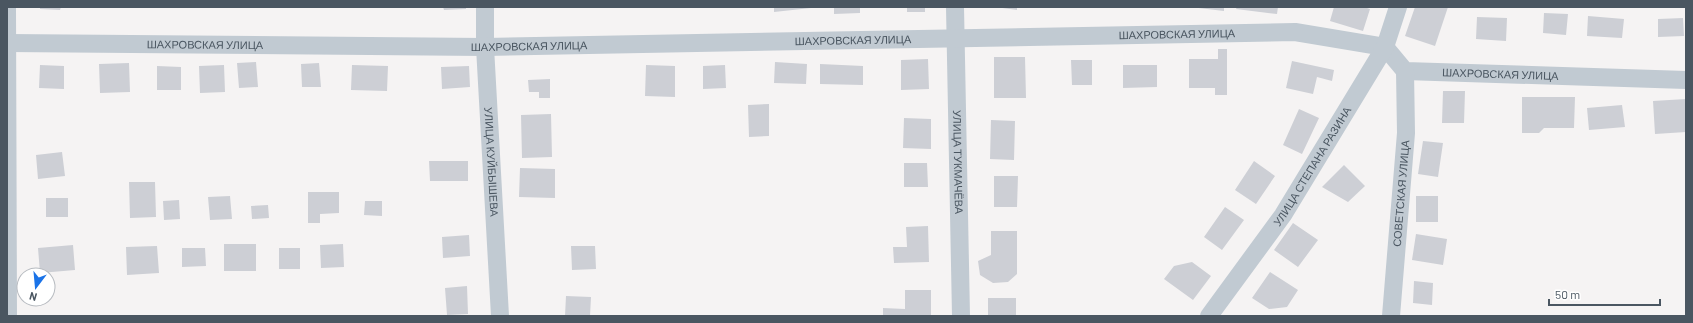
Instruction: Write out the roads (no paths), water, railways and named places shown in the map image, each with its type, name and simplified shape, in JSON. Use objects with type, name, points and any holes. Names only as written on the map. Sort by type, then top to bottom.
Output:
[{"type":"street","points":[[8,7],[8,316]]},
{"type":"street","name":"УЛИЦА КУЙБЫШЕВА","points":[[485,7],[485,47],[500,316]]},
{"type":"street","name":"УЛИЦА ТУКМАЧЁВА","points":[[955,7],[954,39],[961,316]]},
{"type":"street","name":"УЛИЦА СТЕПАНА РАЗИНА","points":[[1209,316],[1283,215],[1385,47],[1398,7]]},
{"type":"street","name":"ШАХРОВСКАЯ УЛИЦА","points":[[7,43],[485,47],[1295,32],[1385,47]]},
{"type":"street","points":[[1385,47],[1405,72]]},
{"type":"street","name":"ШАХРОВСКАЯ УЛИЦА","points":[[1405,72],[1686,80]]},
{"type":"street","name":"СОВЕТСКАЯ УЛИЦА","points":[[1391,316],[1406,133],[1405,72]]}]
